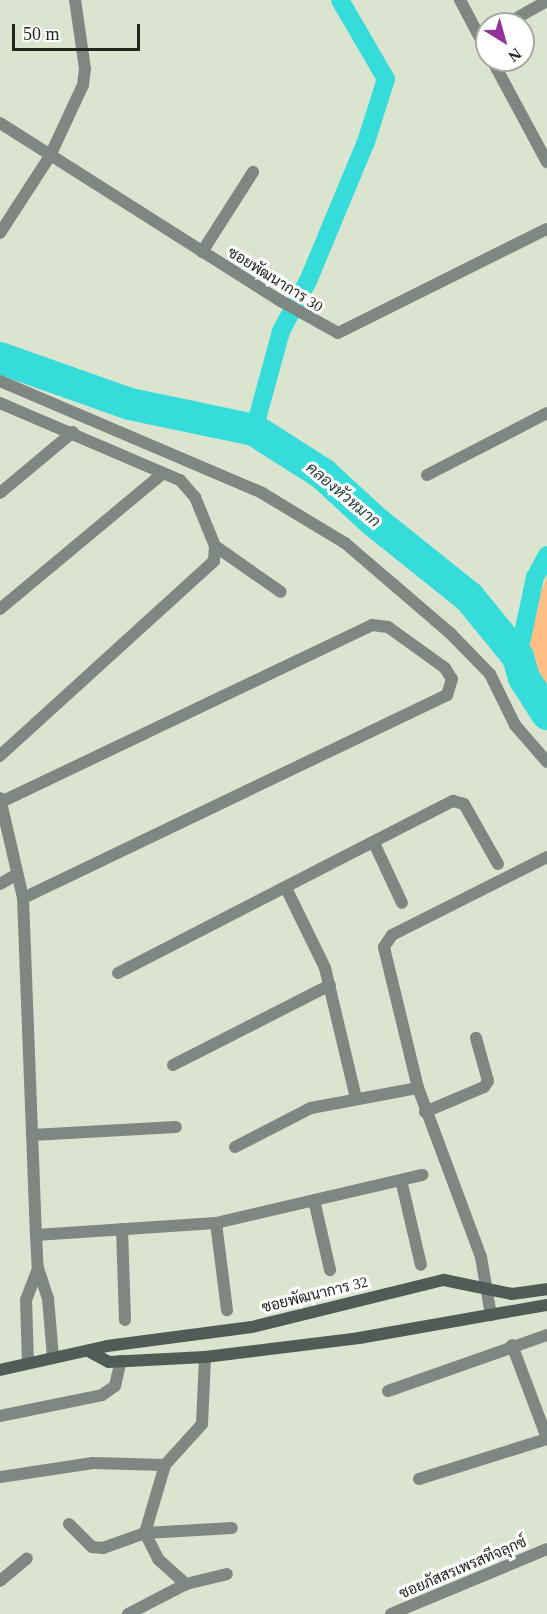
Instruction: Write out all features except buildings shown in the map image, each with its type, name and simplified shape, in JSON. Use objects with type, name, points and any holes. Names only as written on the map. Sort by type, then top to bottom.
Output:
[{"type":"street","points":[[0,233],[50,156],[83,85],[85,69],[75,0]]},
{"type":"street","points":[[460,0],[475,22]]},
{"type":"street","points":[[527,12],[547,1]]},
{"type":"street","points":[[498,72],[547,162]]},
{"type":"street","name":"ซอยพัฒนาการ 30","points":[[0,123],[329,331],[350,330],[547,229]]},
{"type":"street","points":[[202,252],[253,172]]},
{"type":"street","points":[[0,381],[262,493],[345,543],[451,634],[490,674],[516,725],[547,762]]},
{"type":"street","points":[[0,403],[73,432],[180,480],[195,497],[215,546],[214,561],[0,756]]},
{"type":"street","points":[[427,475],[547,413]]},
{"type":"street","points":[[0,493],[73,432]]},
{"type":"street","points":[[0,609],[163,473]]},
{"type":"street","points":[[215,546],[281,592]]},
{"type":"street","points":[[23,898],[447,695],[452,679],[445,668],[388,627],[372,625],[0,800],[23,898],[38,1268],[46,1287],[53,1358]]},
{"type":"street","points":[[118,973],[458,801],[464,804],[498,864]]},
{"type":"street","points":[[374,843],[402,903]]},
{"type":"street","points":[[491,1315],[481,1257],[425,1112],[418,1088],[384,946],[386,940],[547,857]]},
{"type":"street","points":[[0,884],[17,874]]},
{"type":"street","points":[[286,888],[322,960],[356,1098]]},
{"type":"street","points":[[173,1065],[330,986]]},
{"type":"street","points":[[425,1112],[484,1087],[488,1081],[476,1038]]},
{"type":"street","points":[[235,1147],[311,1108],[418,1088]]},
{"type":"street","points":[[32,1135],[176,1127]]},
{"type":"street","points":[[36,1235],[216,1223],[422,1175]]},
{"type":"street","points":[[401,1180],[421,1265]]},
{"type":"street","points":[[314,1200],[330,1270]]},
{"type":"street","points":[[216,1223],[227,1310]]},
{"type":"street","points":[[122,1229],[125,1320]]},
{"type":"street","points":[[28,1363],[26,1300],[38,1268]]},
{"type":"street","name":"ซอยพัฒนาการ 32","points":[[0,1370],[90,1352],[107,1346],[252,1327],[444,1280],[512,1294],[547,1288]]},
{"type":"street","name":"ซอยพัฒนาการ 32","points":[[90,1352],[108,1362],[205,1357],[359,1338],[547,1305]]},
{"type":"street","points":[[388,1391],[512,1345],[547,1335]]},
{"type":"street","points":[[419,1479],[547,1438],[512,1345]]},
{"type":"street","points":[[186,1584],[158,1559],[145,1533],[165,1465],[202,1425],[205,1357]]},
{"type":"street","points":[[0,1416],[102,1395],[115,1386],[121,1361]]},
{"type":"street","points":[[0,1477],[93,1463],[165,1465]]},
{"type":"street","points":[[69,1524],[92,1547],[123,1544],[145,1533],[232,1528]]},
{"type":"street","name":"ซอยภัสสรเพรสทีจลุกซ์","points":[[391,1614],[547,1549]]},
{"type":"street","points":[[0,1581],[27,1558]]},
{"type":"street","points":[[128,1614],[186,1584],[227,1575]]},
{"type":"shaded area","points":[[547,576],[547,707],[520,648]]},
{"type":"waterway","points":[[254,430],[281,331],[308,281],[366,142],[386,79],[340,0]]},
{"type":"waterway","name":"คลองหัวหมาก","points":[[0,358],[130,404],[254,430],[323,474],[374,521],[469,597],[518,657],[524,678],[547,714]]},
{"type":"waterway","points":[[518,657],[535,577],[547,555]]}]
